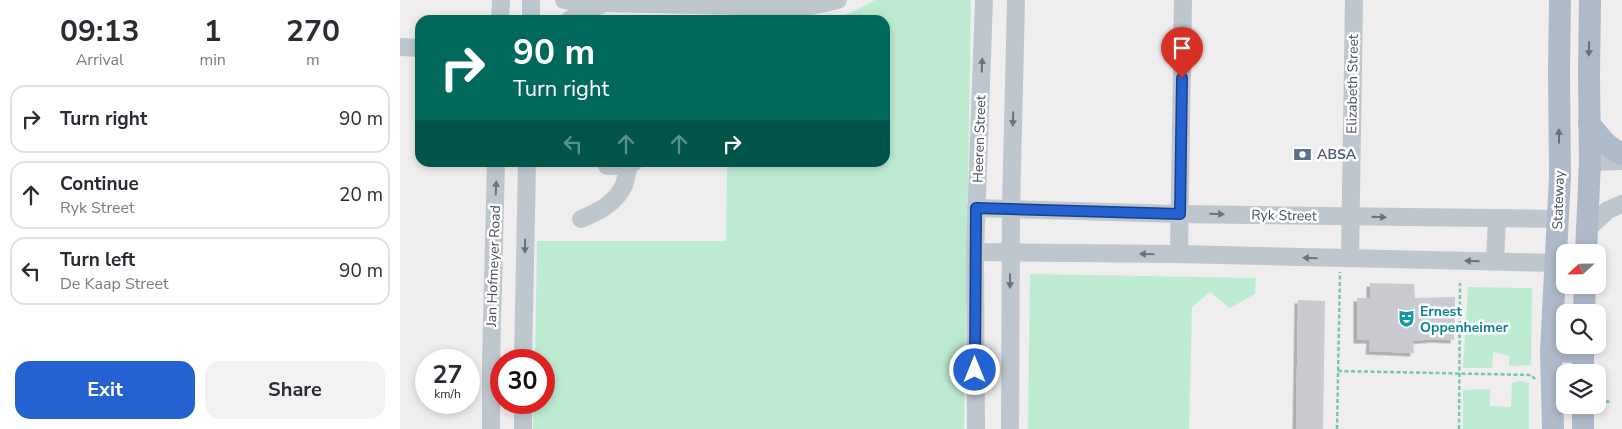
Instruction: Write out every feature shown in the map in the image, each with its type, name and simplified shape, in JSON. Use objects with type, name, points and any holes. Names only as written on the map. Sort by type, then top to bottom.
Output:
[{"type":"main road","name":"Stateway","points":[[1556,244],[1560,177],[1560,0]]},
{"type":"main road","points":[[1586,244],[1590,162],[1588,74],[1590,0]]},
{"type":"main road","points":[[1559,73],[1588,74]]},
{"type":"main road","points":[[1589,123],[1604,143],[1622,154]]},
{"type":"main road","points":[[1560,177],[1566,168],[1573,164],[1590,162]]},
{"type":"main road","name":"Stateway","points":[[1553,429],[1551,351],[1556,263]]},
{"type":"main road","points":[[1551,351],[1583,356]]},
{"type":"main road","points":[[1583,414],[1583,429]]},
{"type":"street","points":[[500,15],[501,0]]},
{"type":"street","points":[[531,0],[531,15]]},
{"type":"street","points":[[564,0],[606,3],[745,3],[789,7],[811,6],[838,0]]},
{"type":"street","name":"Heeren Street","points":[[976,429],[975,252],[984,0]]},
{"type":"street","points":[[1010,429],[1010,252],[1016,0]]},
{"type":"street","points":[[1179,254],[1183,0]]},
{"type":"street","name":"Elizabeth Street","points":[[1345,258],[1350,216],[1354,0]]},
{"type":"street","points":[[578,15],[606,3]]},
{"type":"street","points":[[400,47],[415,48]]},
{"type":"street","points":[[1590,162],[1622,161]]},
{"type":"street","name":"Jan Hofmeyer Road","points":[[496,167],[496,349]]},
{"type":"street","points":[[523,349],[526,167]]},
{"type":"street","points":[[581,219],[600,210],[615,198],[624,185],[630,167]]},
{"type":"street","points":[[1587,229],[1598,217],[1622,204]]},
{"type":"street","name":"Ryk Street","points":[[976,208],[1180,214],[1557,219]]},
{"type":"street","points":[[1495,261],[1496,218]]},
{"type":"street","points":[[975,252],[1179,254],[1556,263]]},
{"type":"street","name":"Jan Hofmeyer Road","points":[[491,429],[492,414]]},
{"type":"street","points":[[523,414],[523,429]]},
{"type":"path","points":[[1337,429],[1338,371],[1345,258]]},
{"type":"path","points":[[1460,284],[1460,429]]},
{"type":"path","points":[[1338,371],[1531,375],[1553,396]]},
{"type":"path","points":[[1606,402],[1612,402]]},
{"type":"green space","points":[[875,0],[971,0],[964,429],[533,429],[534,414],[555,414],[555,349],[535,349],[537,241],[726,241],[727,167],[890,167],[890,15],[843,15]]},
{"type":"green space","points":[[1030,274],[1256,278],[1255,294],[1230,308],[1210,292],[1192,307],[1189,429],[1028,429]]},
{"type":"green space","points":[[1468,287],[1532,288],[1531,365],[1509,366],[1509,356],[1493,352],[1492,368],[1463,368]]},
{"type":"green space","points":[[1520,381],[1529,383],[1529,429],[1463,429],[1463,390],[1490,389],[1490,406],[1511,407],[1512,383]]},
{"type":"building","name":"Ernest Oppenheimer","points":[[1370,283],[1414,284],[1415,298],[1455,297],[1454,340],[1413,341],[1414,353],[1369,351],[1370,340],[1357,340],[1357,298],[1370,298]]},
{"type":"building","points":[[1298,300],[1325,301],[1323,429],[1296,429]]},
{"type":"place","name":"ABSA","points":[[1303,154]]},
{"type":"place","name":"Ernest Oppenheimer","points":[[1406,319]]},
{"type":"route","points":[[975,370],[976,208],[1180,214],[1182,78]]}]
